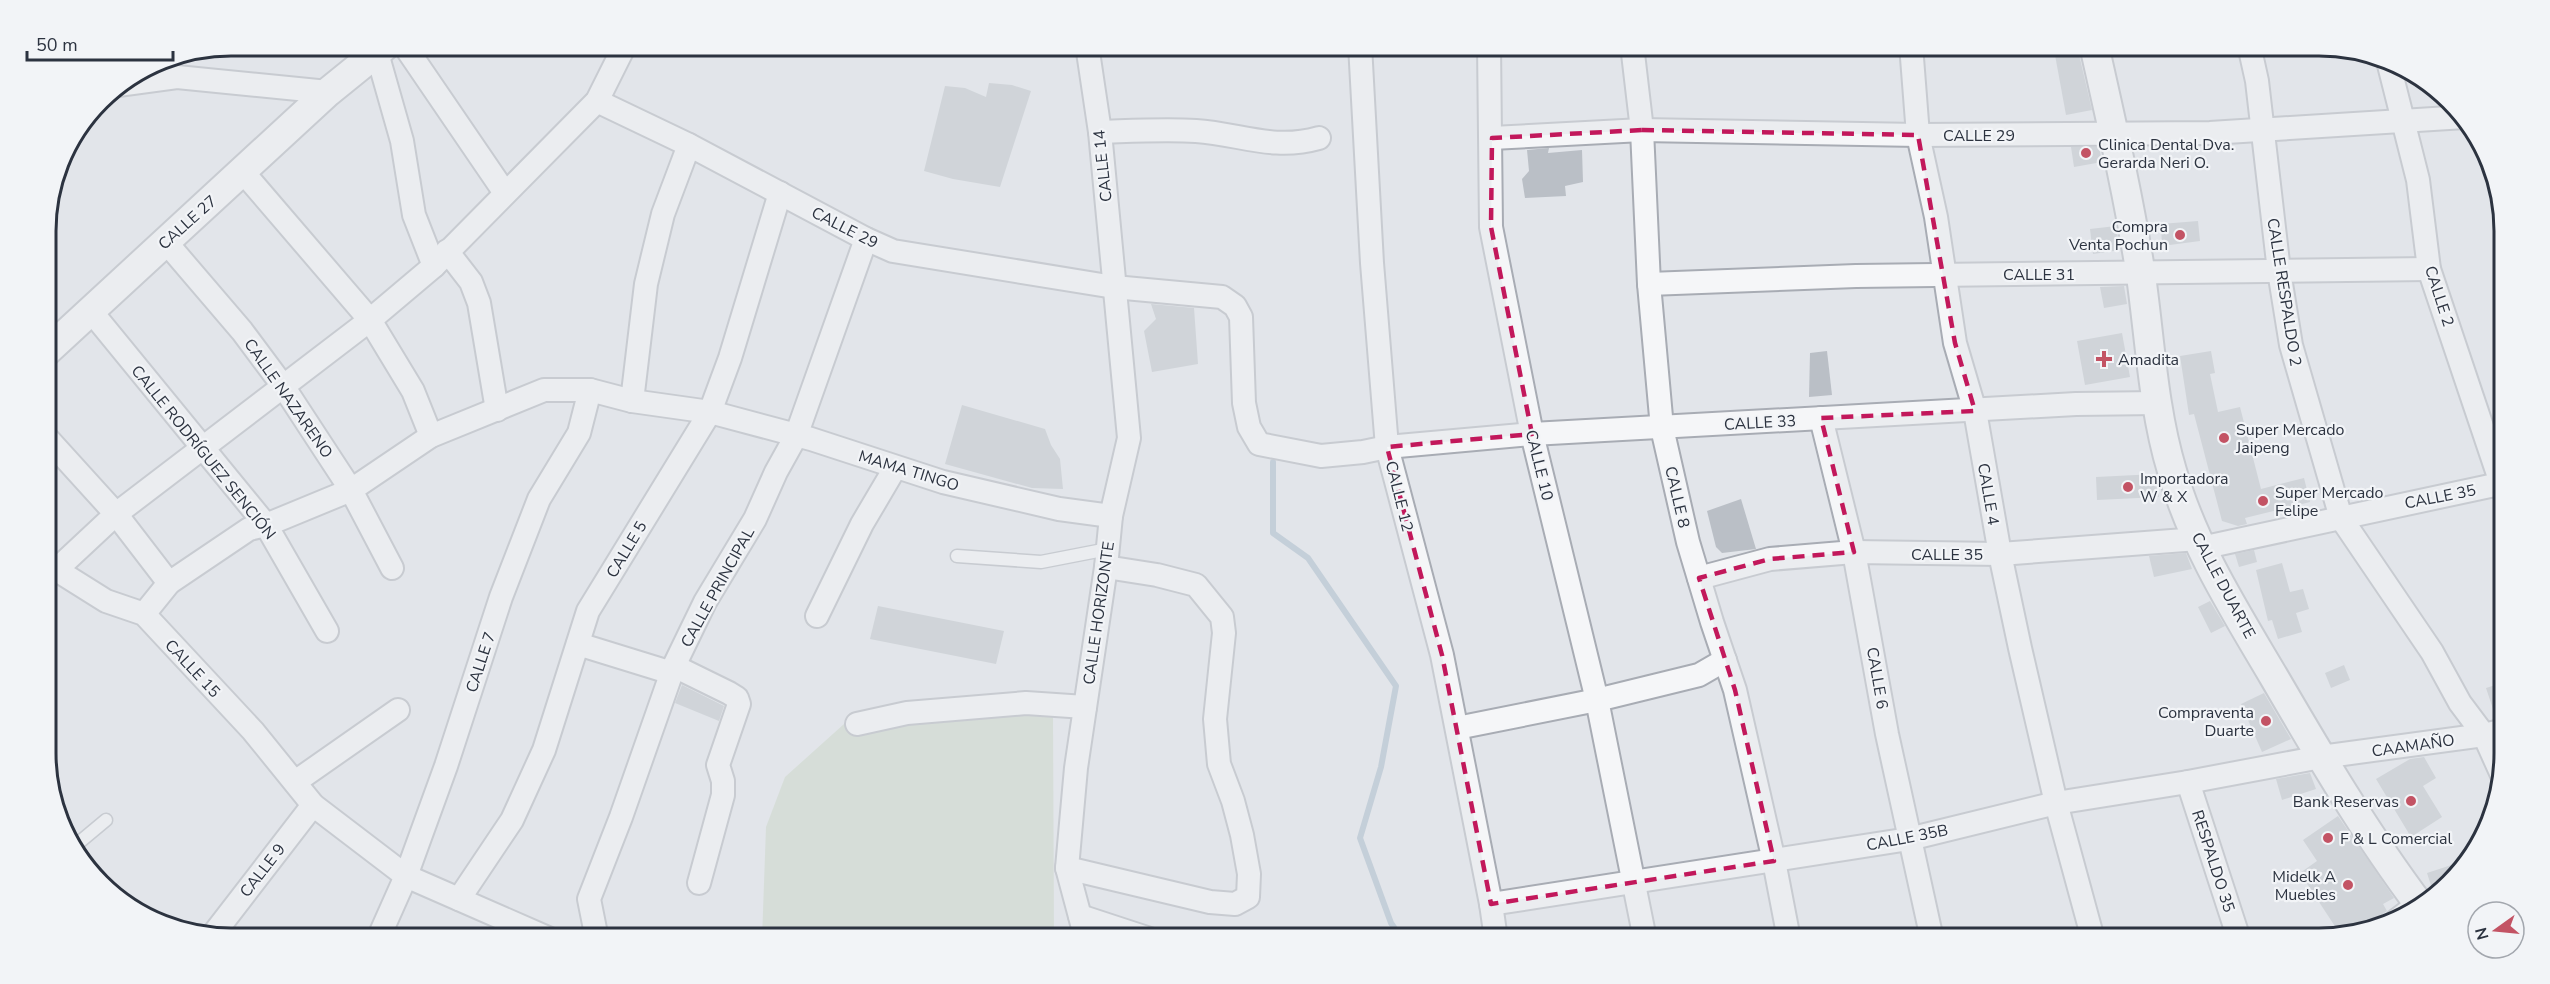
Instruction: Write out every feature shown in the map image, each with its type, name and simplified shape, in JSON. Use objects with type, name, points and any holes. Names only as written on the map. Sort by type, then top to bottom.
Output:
[{"type":"street","name":"CALLE 27","points":[[56,342],[328,92],[378,56]]},
{"type":"street","points":[[390,56],[414,215],[440,258],[471,282],[479,303],[497,410]]},
{"type":"street","points":[[395,56],[505,193]]},
{"type":"street","points":[[56,564],[116,514],[370,320],[440,258],[597,101],[620,56]]},
{"type":"street","name":"CALLE 14","points":[[1089,56],[1100,132],[1114,287]]},
{"type":"street","name":"CALLE 12","points":[[1361,56],[1372,263],[1387,447],[1442,655],[1494,928]]},
{"type":"street","name":"CALLE 10","points":[[1489,56],[1492,138],[1491,227],[1532,434],[1598,700],[1643,928]]},
{"type":"street","name":"CALLE 8","points":[[1633,56],[1642,130],[1649,284],[1662,428],[1688,542],[1735,690],[1787,928]]},
{"type":"street","name":"CALLE 4","points":[[1912,56],[1918,135],[1946,274],[1955,343],[1975,411],[2000,554],[2056,803],[2090,928]]},
{"type":"street","name":"CALLE DUARTE","points":[[2096,56],[2140,273],[2158,403],[2172,471],[2199,543],[2321,757],[2391,868],[2409,904]]},
{"type":"street","name":"CALLE RESPALDO 2","points":[[2251,56],[2257,81],[2279,271],[2291,345],[2341,518],[2432,652],[2460,703],[2494,731]]},
{"type":"street","points":[[159,71],[177,77],[328,92]]},
{"type":"street","name":"CALLE 2","points":[[2390,71],[2418,180],[2429,269],[2494,460]]},
{"type":"street","name":"CALLE 29","points":[[597,101],[689,145],[866,239],[893,251],[1114,287],[1222,297],[1235,306],[1241,317],[1244,403],[1249,427],[1259,444],[1322,456],[1363,452]]},
{"type":"street","name":"CALLE 29","points":[[1492,138],[1642,130],[1918,135],[2262,132],[2453,118]]},
{"type":"street","points":[[1100,132],[1196,131],[1269,144],[1307,142],[1319,138]]},
{"type":"street","points":[[632,400],[646,284],[663,214],[689,145]]},
{"type":"street","points":[[243,172],[370,320],[413,391],[431,436]]},
{"type":"street","name":"CALLE 5","points":[[459,899],[512,820],[544,750],[588,612],[678,460],[710,412],[730,358],[780,193]]},
{"type":"street","name":"CALLE PRINCIPAL","points":[[595,928],[589,899],[621,817],[673,669],[705,602],[755,519],[776,472],[796,436],[866,239]]},
{"type":"street","name":"CALLE NAZARENO","points":[[165,241],[242,331],[283,386],[351,490],[392,568]]},
{"type":"street","name":"CALLE 31","points":[[1649,284],[1946,274],[2429,269]]},
{"type":"street","name":"CALLE HORIZONTE","points":[[1083,928],[1067,868],[1076,768],[1107,558],[1111,516],[1129,438],[1114,287]]},
{"type":"street","name":"CALLE RODRÍGUEZ SENCIÓN","points":[[90,310],[266,525],[327,631]]},
{"type":"street","name":"MAMA TINGO","points":[[144,614],[170,583],[249,529],[266,525],[351,490],[431,436],[544,390],[590,390],[632,400],[710,412],[943,482],[1059,509],[1111,516]]},
{"type":"street","name":"CALLE 7","points":[[383,928],[406,876],[446,766],[501,597],[539,499],[579,433],[590,390]]},
{"type":"street","name":"CALLE 33","points":[[1363,452],[1387,447],[1532,434],[2076,404],[2158,403]]},
{"type":"street","name":"CALLE 6","points":[[1821,418],[1854,552],[1887,734],[1930,928]]},
{"type":"street","points":[[56,448],[116,514],[170,583]]},
{"type":"street","points":[[817,616],[862,524],[895,468]]},
{"type":"street","name":"CALLE 35","points":[[1699,578],[1770,559],[1854,552],[2000,554],[2199,543],[2341,518],[2424,499],[2494,488]]},
{"type":"street","points":[[1067,868],[1210,902],[1235,904],[1248,897],[1249,874],[1242,835],[1233,801],[1219,764],[1215,719],[1224,633],[1222,617],[1197,585],[1107,558]]},
{"type":"street","name":"CALLE 15","points":[[56,570],[106,601],[144,614],[253,731],[313,805],[406,876],[459,899],[503,928]]},
{"type":"street","points":[[578,644],[673,669],[736,698],[739,704],[718,765],[723,781],[723,795],[699,883]]},
{"type":"street","points":[[1457,728],[1598,700],[1699,675],[1725,660]]},
{"type":"street","points":[[857,723],[907,713],[1026,703],[1085,706]]},
{"type":"street","points":[[295,782],[398,710]]},
{"type":"street","name":"CAAMAÑO","points":[[2321,757],[2494,732]]},
{"type":"street","name":"CALLE 35B","points":[[1491,904],[1633,880],[1774,861],[1910,839],[2056,803],[2188,782],[2321,757]]},
{"type":"street","name":"RESPALDO 35","points":[[2188,782],[2235,928]]},
{"type":"street","name":"CALLE 9","points":[[218,928],[313,805]]},
{"type":"street","points":[[1080,916],[1117,928]]},
{"type":"lane","points":[[957,556],[1041,562],[1107,558]]},
{"type":"lane","points":[[80,841],[106,820]]},
{"type":"highlighted area","points":[[1642,130],[1918,135],[1955,343],[1975,411],[1821,418],[1854,552],[1770,559],[1699,578],[1735,690],[1774,861],[1491,904],[1442,655],[1387,447],[1532,434],[1491,227],[1492,138]]},
{"type":"green space","points":[[887,712],[1053,712],[1054,928],[762,928],[766,827],[785,777],[844,724]]},
{"type":"building","points":[[2055,56],[2079,56],[2092,110],[2066,115]]},
{"type":"building","points":[[989,83],[1012,85],[1031,91],[1000,187],[953,179],[924,171],[945,86],[965,88],[986,97]]},
{"type":"building","name":"Clinica Dental Dva. Gerarda Neri O.","points":[[2071,147],[2099,147],[2102,162],[2074,167]]},
{"type":"building","points":[[1549,148],[1548,153],[1582,150],[1583,182],[1565,186],[1566,196],[1525,198],[1522,179],[1529,171],[1527,150]]},
{"type":"building","name":"Compra Venta Pochun","points":[[2198,221],[2200,241],[2162,246],[2161,224]]},
{"type":"building","points":[[2116,226],[2120,250],[2093,254],[2090,229]]},
{"type":"building","points":[[2124,286],[2127,304],[2104,308],[2100,287]]},
{"type":"building","points":[[1151,304],[1194,308],[1198,364],[1152,372],[1144,331],[1156,319]]},
{"type":"building","name":"Amadita","points":[[2122,333],[2130,377],[2085,385],[2077,341]]},
{"type":"building","points":[[1827,351],[1832,395],[1809,397],[1810,353]]},
{"type":"building","points":[[2211,351],[2215,373],[2210,374],[2218,412],[2240,407],[2261,489],[2304,478],[2310,502],[2245,518],[2247,524],[2238,526],[2222,521],[2194,414],[2189,415],[2180,356]]},
{"type":"building","points":[[962,405],[1045,429],[1060,459],[1063,489],[1032,488],[945,464]]},
{"type":"building","name":"Importadora W & X","points":[[2156,474],[2159,497],[2097,500],[2096,477]]},
{"type":"building","points":[[1741,499],[1756,549],[1722,553],[1716,547],[1707,511]]},
{"type":"building","points":[[2254,550],[2257,562],[2239,567],[2235,554]]},
{"type":"building","points":[[2186,553],[2192,569],[2154,577],[2149,556]]},
{"type":"building","points":[[2282,563],[2290,592],[2303,589],[2309,609],[2296,613],[2302,632],[2278,639],[2272,620],[2268,621],[2256,570]]},
{"type":"building","points":[[2210,601],[2225,626],[2211,633],[2198,607]]},
{"type":"building","points":[[878,606],[1004,631],[996,664],[870,639]]},
{"type":"building","points":[[2344,665],[2350,680],[2331,688],[2325,673]]},
{"type":"building","points":[[682,685],[724,706],[719,721],[675,703]]},
{"type":"building","points":[[2494,685],[2494,712],[2486,688]]},
{"type":"building","name":"Compraventa Duarte","points":[[2264,693],[2291,739],[2262,752],[2241,704]]},
{"type":"building","name":"Bank Reservas","points":[[2424,757],[2436,778],[2423,786],[2442,817],[2411,837],[2376,779],[2410,759]]},
{"type":"building","points":[[2310,773],[2316,789],[2282,800],[2276,779]]},
{"type":"building","name":"Midelk A Muebles","points":[[2338,816],[2394,898],[2383,904],[2387,911],[2375,919],[2336,927],[2300,873],[2317,861],[2303,840]]},
{"type":"building","points":[[2455,864],[2432,887],[2427,873]]},
{"type":"waterway","points":[[1273,462],[1273,533],[1308,558],[1396,686],[1381,767],[1360,838],[1394,928]]},
{"type":"place","name":"Clinica Dental Dva. Gerarda Neri O.","points":[[2086,153]]},
{"type":"place","name":"Compra Venta Pochun","points":[[2180,235]]},
{"type":"place","name":"Amadita","points":[[2104,359]]},
{"type":"place","name":"Super Mercado Jaipeng","points":[[2224,438]]},
{"type":"place","name":"Importadora W & X","points":[[2128,487]]},
{"type":"place","name":"Super Mercado Felipe","points":[[2263,501]]},
{"type":"place","name":"Compraventa Duarte","points":[[2266,721]]},
{"type":"place","name":"Bank Reservas","points":[[2411,801]]},
{"type":"place","name":"F & L Comercial","points":[[2328,838]]},
{"type":"place","name":"Midelk A Muebles","points":[[2348,885]]}]
